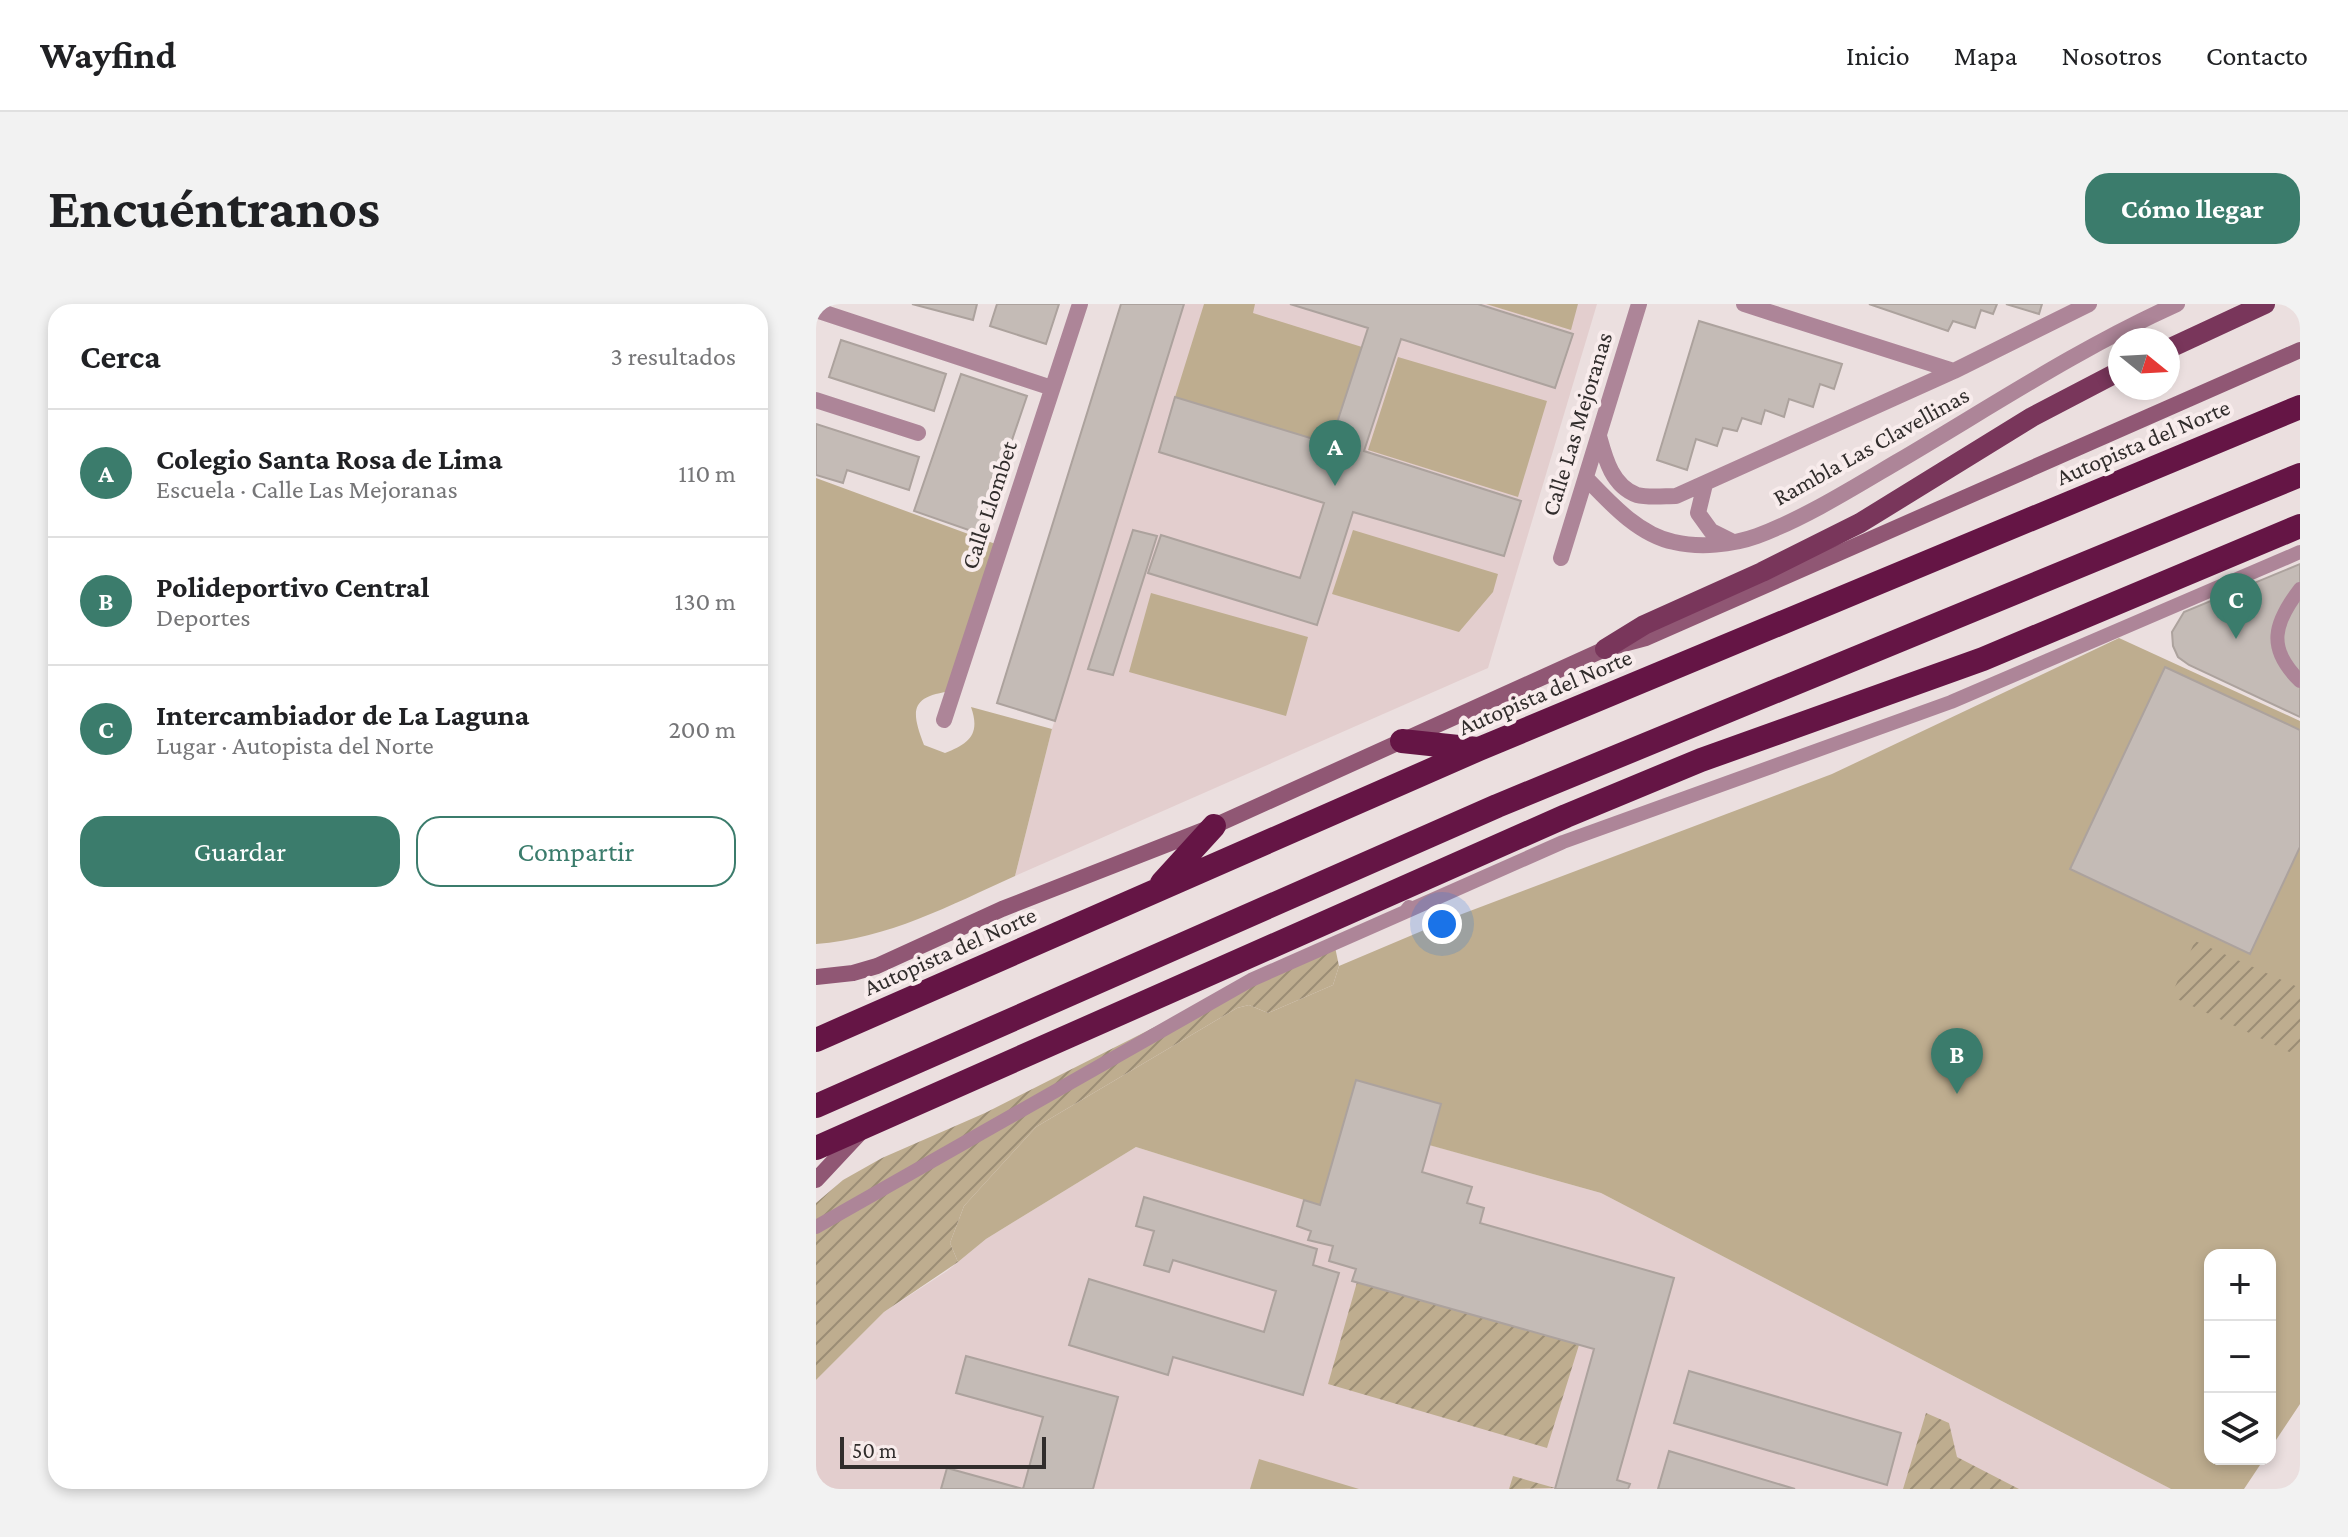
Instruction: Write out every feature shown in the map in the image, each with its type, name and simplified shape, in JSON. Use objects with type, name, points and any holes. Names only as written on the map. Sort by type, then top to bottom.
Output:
[{"type":"highway","name":"Autopista del Norte","points":[[816,1040],[1479,749],[2300,407]]},
{"type":"highway","points":[[816,1106],[1497,806],[2300,475]]},
{"type":"highway","points":[[816,1148],[1439,872],[1701,760],[1983,659],[2300,526]]},
{"type":"highway","points":[[1402,741],[1479,749]]},
{"type":"highway","points":[[1154,892],[1214,826]]},
{"type":"main road","points":[[2180,343],[2265,304]]},
{"type":"main road","points":[[1605,649],[1646,638],[2300,350]]},
{"type":"main road","points":[[816,977],[853,973],[877,966],[1002,909],[1214,826],[1605,649],[1644,625],[1762,572],[1860,523],[2032,417],[2108,377]]},
{"type":"main road","points":[[816,1180],[869,1124]]},
{"type":"street","name":"Calle Llombet","points":[[944,720],[1080,304]]},
{"type":"street","name":"Calle Las Mejoranas","points":[[1561,558],[1639,304]]},
{"type":"street","points":[[1744,304],[1954,371]]},
{"type":"street","name":"Rambla Las Clavellinas","points":[[1599,436],[1605,460],[1618,481],[1637,495],[1676,496],[1954,371],[2089,304]]},
{"type":"street","name":"Rambla Las Clavellinas","points":[[1587,479],[1634,524],[1672,542],[1704,545],[1734,543],[1758,536],[1850,490],[2127,326],[2177,304]]},
{"type":"street","points":[[816,310],[1052,388]]},
{"type":"street","points":[[816,400],[918,433]]},
{"type":"street","points":[[1705,484],[1698,513],[1711,531],[1734,543]]},
{"type":"lane","points":[[816,1227],[1251,980],[1563,842],[1951,702],[2300,552]]},
{"type":"lane","points":[[2300,589],[2282,611],[2276,644],[2287,668],[2300,681]]},
{"type":"lane","points":[[1405,912],[1439,872],[1489,873]]},
{"type":"shaded area","points":[[1184,304],[1597,304],[1488,668],[1015,876],[1052,729]]},
{"type":"shaded area","points":[[1204,304],[1255,304],[1253,313],[1362,347],[1330,444],[1175,397]]},
{"type":"shaded area","points":[[1486,304],[1578,304],[1571,330]]},
{"type":"shaded area","points":[[1398,357],[1547,401],[1518,497],[1368,450]]},
{"type":"shaded area","points":[[816,478],[1001,546],[953,691],[929,696],[918,706],[917,722],[924,745],[945,753],[966,742],[974,725],[971,707],[1052,729],[1015,876],[893,928],[816,944]]},
{"type":"shaded area","points":[[1353,530],[1498,574],[1493,592],[1459,632],[1332,594]]},
{"type":"shaded area","points":[[1151,593],[1308,637],[1286,716],[1129,672]]},
{"type":"shaded area","points":[[2119,638],[2300,721],[2300,1404],[2276,1440],[2276,1249],[2204,1249],[2204,1465],[2260,1465],[2244,1489],[2171,1489],[1601,1193],[1429,1145],[1356,1080],[1320,1205],[1136,1147],[986,1239],[958,1262],[950,1243],[964,1206],[1036,1127],[1237,1008],[1249,1005],[1268,1013],[1333,985],[1339,966],[1462,914],[1832,774]]},
{"type":"shaded area","points":[[2195,941],[2300,988],[2300,1057],[2171,996]]},
{"type":"shaded area","points":[[1335,947],[1339,966],[1333,985],[1268,1013],[1249,1005],[1237,1008],[1036,1127],[964,1206],[950,1243],[958,1262],[884,1312],[816,1380],[816,1203],[843,1180],[882,1158],[985,1113],[1228,990]]},
{"type":"shaded area","points":[[1356,1080],[1430,1145],[1601,1193],[2171,1489],[816,1489],[816,1380],[884,1312],[947,1271],[986,1239],[1136,1147],[1320,1204]]},
{"type":"shaded area","points":[[1357,1282],[1579,1345],[1547,1448],[1328,1384]]},
{"type":"shaded area","points":[[1926,1413],[1949,1423],[1957,1457],[2019,1489],[1903,1489]]},
{"type":"shaded area","points":[[1259,1459],[1359,1489],[1250,1489]]},
{"type":"shaded area","points":[[1513,1476],[1555,1488],[1509,1489]]},
{"type":"building","points":[[912,304],[977,304],[973,320]]},
{"type":"building","points":[[997,304],[1059,304],[1046,344],[990,326]]},
{"type":"building","points":[[1121,304],[1184,304],[1055,721],[997,703]]},
{"type":"building","points":[[1290,304],[1478,304],[1573,334],[1555,388],[1401,339],[1364,451],[1521,501],[1504,556],[1353,512],[1317,625],[1148,573],[1161,535],[1300,578],[1324,503],[1159,452],[1175,397],[1330,444],[1368,328]]},
{"type":"building","points":[[1869,304],[1997,304],[1993,314],[1981,310],[1975,328],[1953,321],[1948,331]]},
{"type":"building","points":[[2006,304],[2042,304],[2039,314]]},
{"type":"building","points":[[1699,321],[1842,364],[1834,389],[1820,384],[1813,407],[1789,399],[1784,417],[1765,410],[1761,424],[1742,418],[1737,431],[1723,428],[1717,446],[1696,439],[1687,470],[1657,460]]},
{"type":"building","points":[[841,340],[946,374],[934,411],[829,377]]},
{"type":"building","points":[[961,374],[1027,396],[980,534],[914,511]]},
{"type":"building","points":[[816,424],[919,457],[909,490],[847,470],[843,483],[816,475]]},
{"type":"building","points":[[1133,530],[1157,536],[1113,675],[1088,669]]},
{"type":"building","points":[[2300,564],[2300,717],[2178,657],[2172,632],[2184,612]]},
{"type":"building","points":[[2165,667],[2300,730],[2300,847],[2250,954],[2070,869]]},
{"type":"building","points":[[1356,1080],[1441,1104],[1422,1172],[1472,1187],[1467,1203],[1484,1208],[1480,1223],[1674,1278],[1617,1480],[1630,1484],[1628,1489],[1555,1489],[1594,1349],[1352,1281],[1356,1269],[1329,1261],[1333,1246],[1308,1240],[1311,1231],[1297,1226],[1304,1200],[1320,1205]]},
{"type":"building","points":[[1144,1197],[1317,1249],[1313,1265],[1339,1273],[1303,1395],[1173,1357],[1168,1375],[1069,1345],[1089,1279],[1264,1332],[1276,1291],[1173,1260],[1169,1272],[1144,1265],[1154,1231],[1136,1226]]},
{"type":"building","points":[[966,1356],[1118,1397],[1093,1489],[1023,1489],[1043,1417],[956,1393]]},
{"type":"building","points":[[1689,1371],[1901,1433],[1887,1485],[1674,1423]]},
{"type":"building","points":[[1669,1451],[1795,1489],[1658,1489]]},
{"type":"building","points":[[947,1468],[1023,1489],[941,1489]]},
{"type":"place","name":"Colegio Santa Rosa de Lima","points":[[1335,486]]},
{"type":"place","name":"Intercambiador de La Laguna","points":[[2236,639]]},
{"type":"place","name":"Polideportivo Central","points":[[1957,1094]]}]
